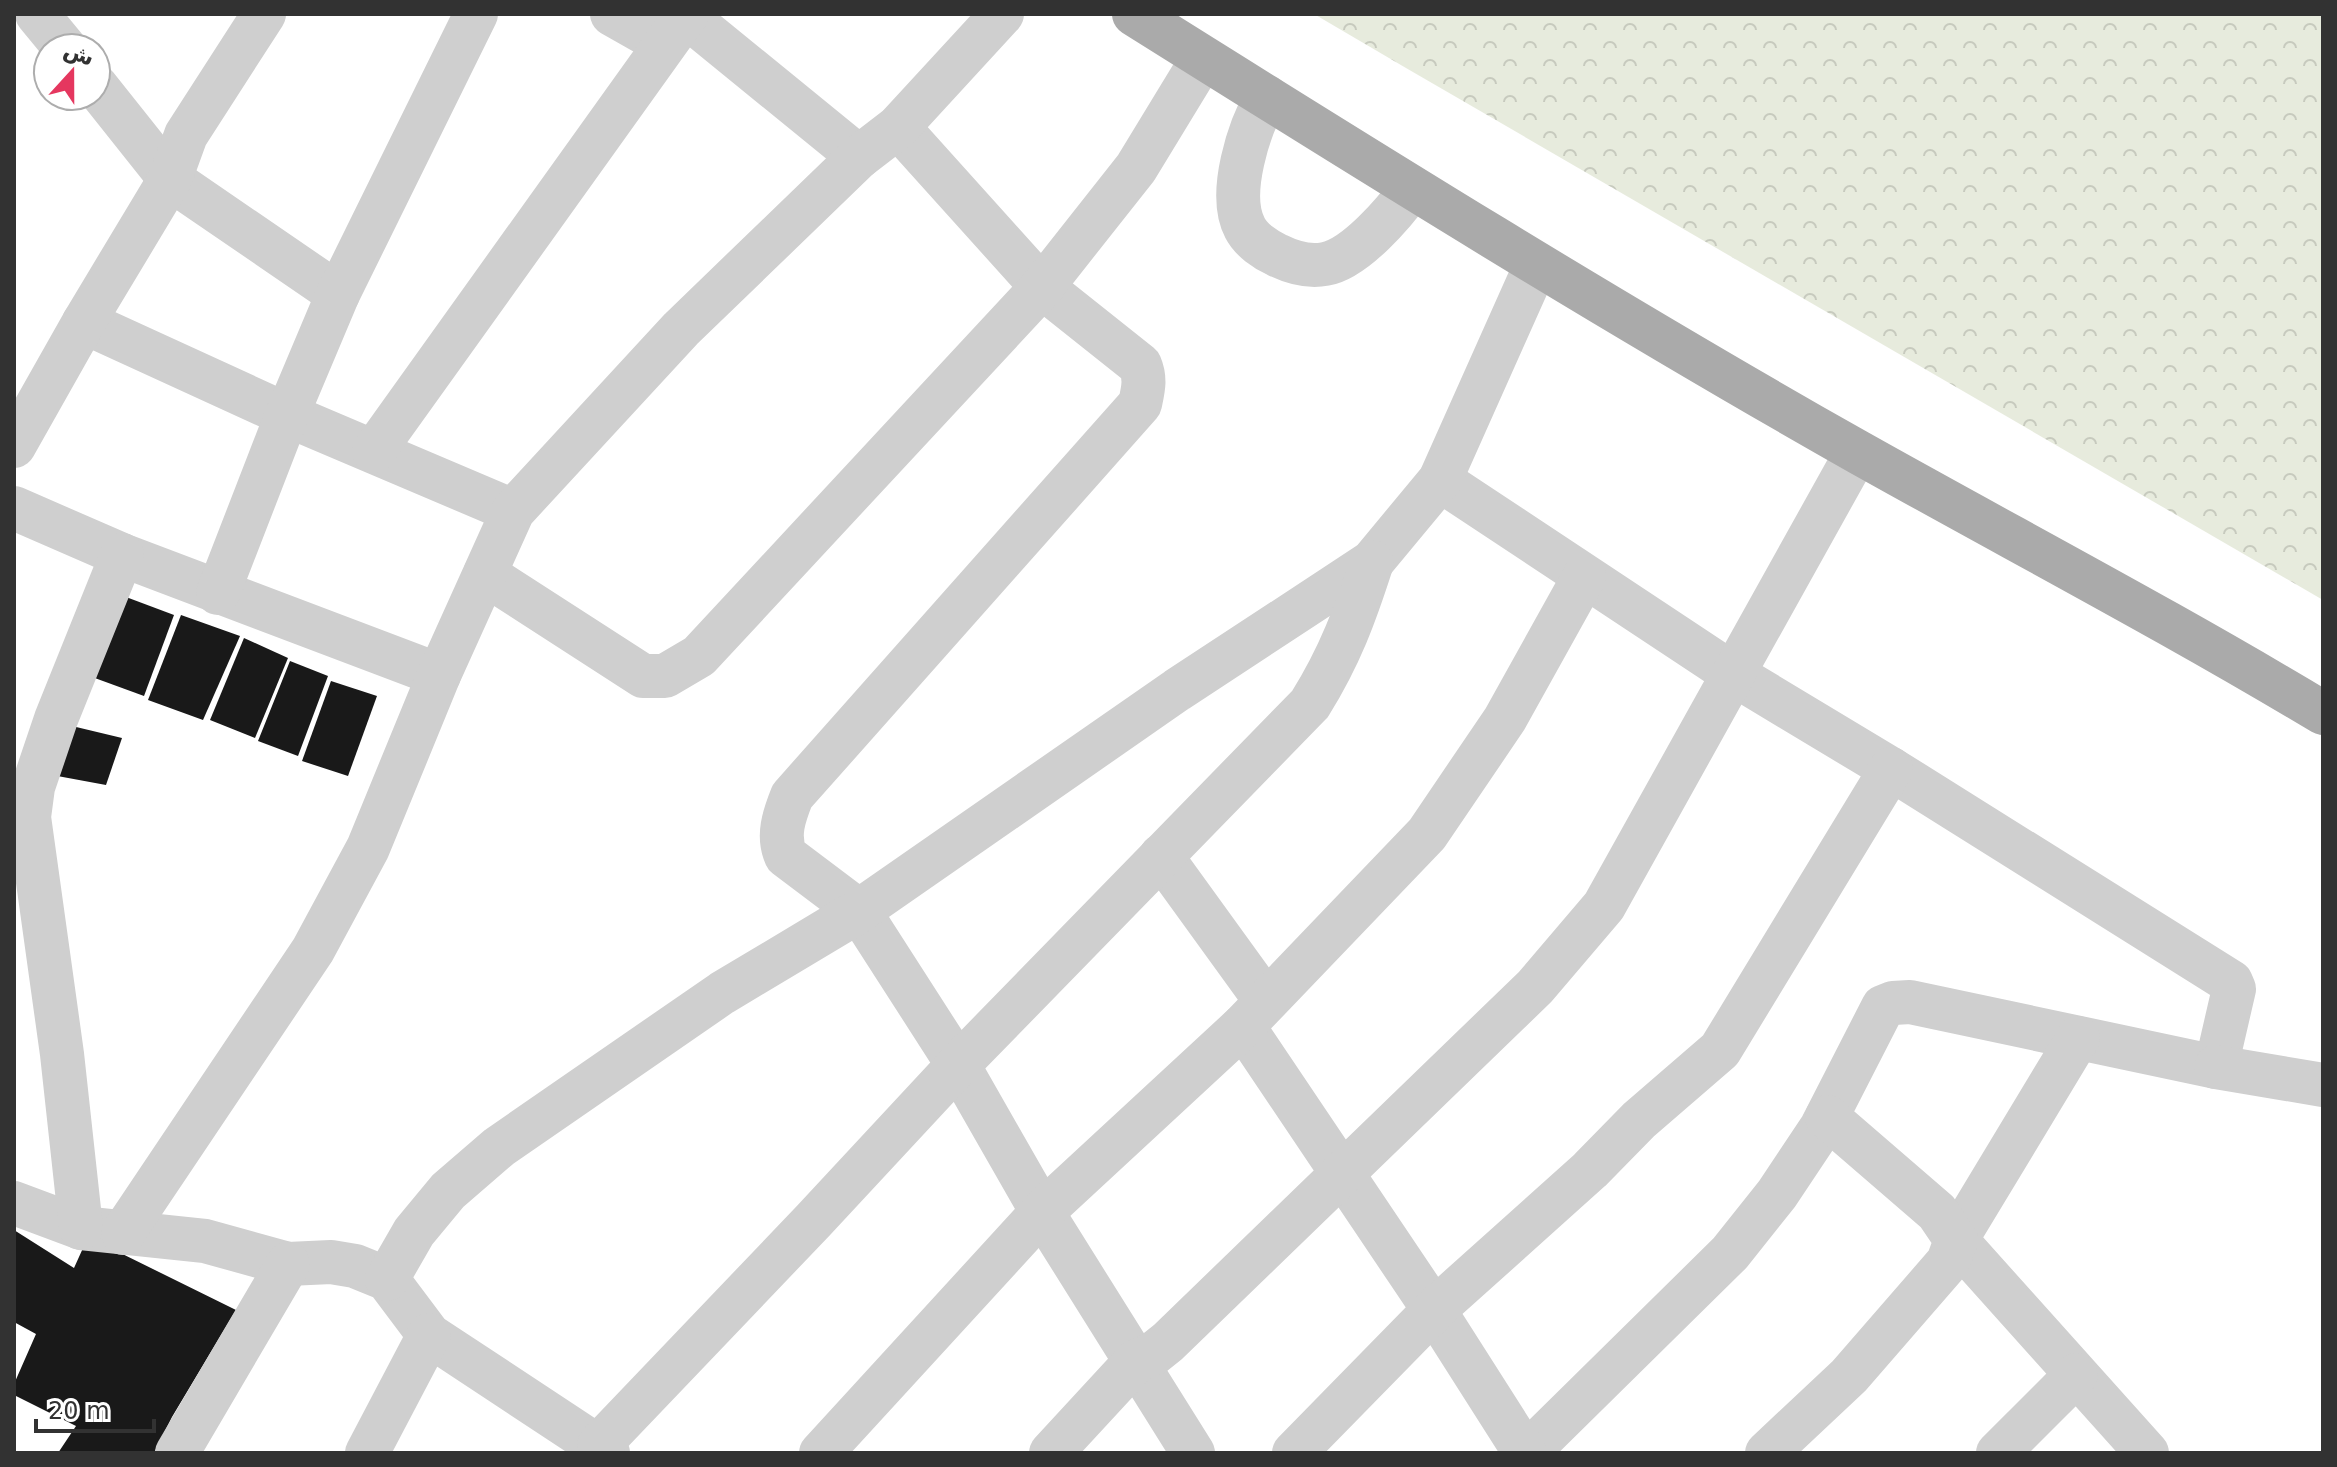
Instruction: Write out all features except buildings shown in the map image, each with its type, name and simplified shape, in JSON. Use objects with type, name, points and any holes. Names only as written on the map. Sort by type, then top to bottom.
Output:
[{"type":"main road","points":[[1134,14],[1536,265],[1857,452],[2226,655],[2323,713]]},
{"type":"street","points":[[37,14],[52,32]]},
{"type":"street","points":[[14,446],[170,179],[186,135],[264,14]]},
{"type":"street","points":[[218,593],[338,294],[476,14]]},
{"type":"street","points":[[612,14],[679,25],[859,157]]},
{"type":"street","points":[[123,1233],[313,950],[368,848],[439,675],[513,511],[681,329],[859,157],[898,127],[1002,14]]},
{"type":"street","points":[[374,451],[679,25]]},
{"type":"street","points":[[485,574],[643,676],[665,676],[699,656],[1042,287],[1136,168],[1203,58]]},
{"type":"street","points":[[1267,97],[1249,134],[1240,176],[1239,203],[1245,228],[1265,250],[1294,263],[1325,264],[1350,253],[1396,211],[1412,188]]},
{"type":"street","points":[[112,106],[170,179],[338,294]]},
{"type":"street","points":[[898,127],[1042,287],[1140,365],[1145,377],[1140,404],[792,796],[780,843],[786,856],[859,911],[958,1065],[1042,1212],[1193,1453]]},
{"type":"street","points":[[387,1279],[414,1232],[448,1191],[499,1147],[722,993],[859,911],[1177,690],[1372,562],[1440,480],[1536,265]]},
{"type":"street","points":[[84,322],[287,415],[513,511]]},
{"type":"street","points":[[1051,1453],[1135,1362],[1153,1354],[1168,1342],[1535,987],[1584,932],[1604,906],[1857,452]]},
{"type":"street","points":[[1440,480],[1733,674],[2231,982],[2234,989],[2216,1067]]},
{"type":"street","points":[[14,508],[218,593],[439,675]]},
{"type":"street","points":[[81,1228],[62,1054],[22,814],[56,719],[122,555]]},
{"type":"street","points":[[14,1203],[81,1228],[205,1241],[288,1264],[355,1266],[387,1279],[429,1335],[603,1449],[958,1065],[1310,704],[1331,671],[1349,633],[1372,562]]},
{"type":"street","points":[[821,1453],[1042,1212],[1254,1013],[1427,834],[1456,796],[1505,719],[1584,577]]},
{"type":"street","points":[[1294,1453],[1434,1310],[1590,1170],[1639,1120],[1720,1050],[1891,769]]},
{"type":"street","points":[[1161,856],[1254,1013],[1341,1173],[1526,1453],[1730,1253],[1777,1194],[1827,1117],[1883,1007],[1910,1002],[2216,1067],[2323,1085]]},
{"type":"street","points":[[1767,1453],[1849,1376],[1948,1262],[1956,1240],[2078,1038]]},
{"type":"street","points":[[1827,1117],[1937,1212],[1956,1240],[2147,1453]]},
{"type":"street","points":[[177,1453],[288,1264]]},
{"type":"street","points":[[367,1453],[429,1335]]},
{"type":"street","points":[[1998,1453],[2076,1375]]},
{"type":"green space","points":[[1314,14],[2323,14],[2323,600],[1406,68]]}]
